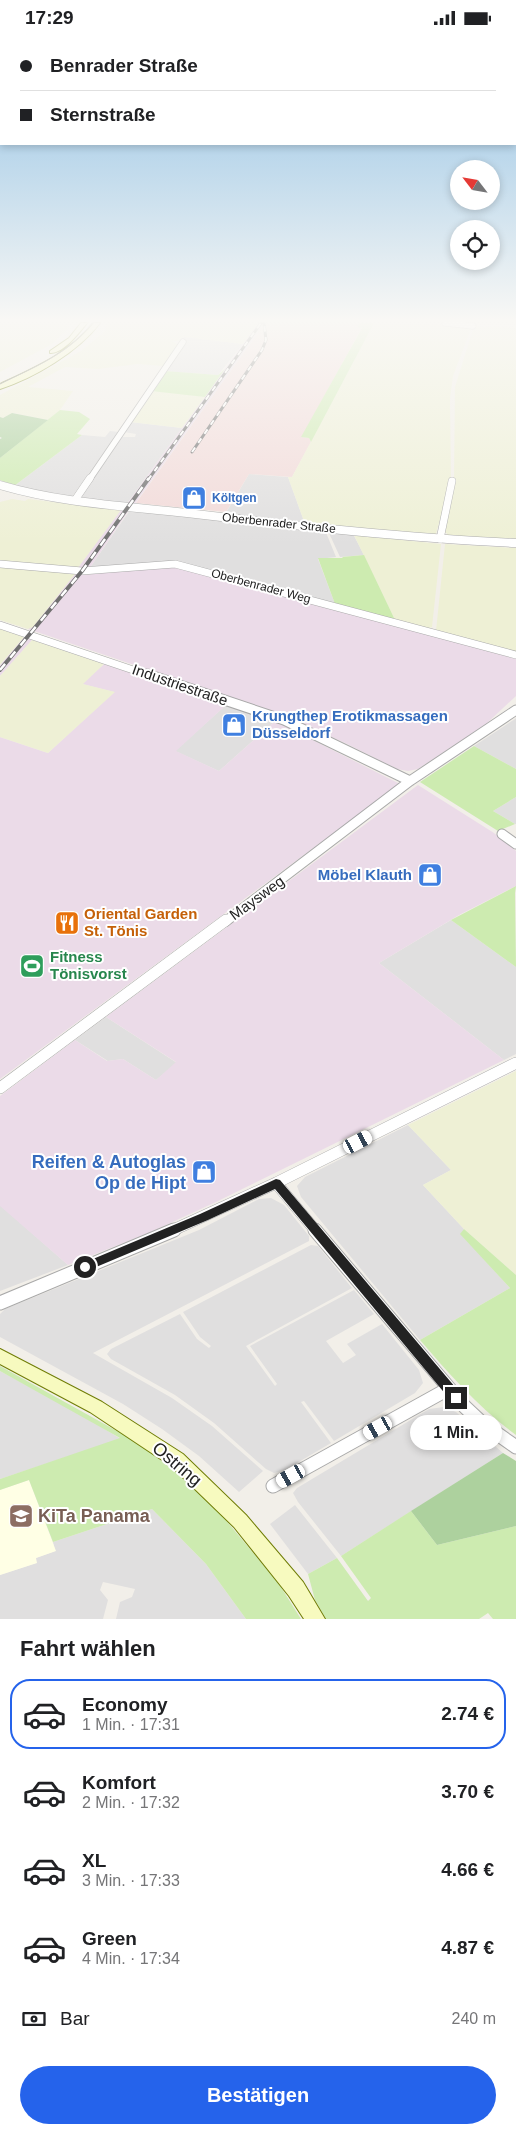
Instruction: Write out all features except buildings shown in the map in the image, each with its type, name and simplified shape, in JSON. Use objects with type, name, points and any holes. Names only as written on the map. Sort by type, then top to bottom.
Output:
[{"type":"main road","name":"Ostring","points":[[0,1356],[96,1407],[177,1460],[240,1521],[296,1589],[315,1619]]},
{"type":"street","points":[[75,500],[145,397]]},
{"type":"street","points":[[440,539],[452,481]]},
{"type":"street","name":"Oberbenrader Straße","points":[[0,485],[32,494],[218,517],[440,539],[516,543]]},
{"type":"street","name":"Oberbenrader Weg","points":[[0,564],[82,571],[176,564],[516,655]]},
{"type":"street","name":"Industriestraße","points":[[0,625],[284,720],[410,781]]},
{"type":"street","name":"Maysweg","points":[[0,1088],[310,859],[410,781],[516,710]]},
{"type":"street","points":[[502,834],[516,844]]},
{"type":"street","points":[[0,1303],[204,1217],[516,1063]]},
{"type":"street","points":[[276,1183],[448,1389],[482,1423],[516,1447]]},
{"type":"street","points":[[274,1486],[448,1389]]},
{"type":"shaded area","points":[[0,397],[69,397],[60,410],[48,420],[13,413],[3,418],[0,417]]},
{"type":"shaded area","points":[[147,397],[205,397],[182,428],[130,422]]},
{"type":"shaded area","points":[[204,397],[212,397],[134,505],[126,505]]},
{"type":"shaded area","points":[[212,397],[324,397],[302,437],[309,438],[311,442],[292,477],[249,474],[226,512],[136,503]]},
{"type":"shaded area","points":[[335,397],[450,397],[451,482],[435,537],[305,524],[288,477],[292,477]]},
{"type":"shaded area","points":[[455,397],[516,397],[516,542],[446,538],[447,533],[445,533],[454,482]]},
{"type":"shaded area","points":[[130,422],[182,428],[126,505],[80,499],[121,437],[135,437],[136,434],[124,432]]},
{"type":"shaded area","points":[[110,431],[119,432],[71,498],[14,486],[82,435],[105,437]]},
{"type":"shaded area","points":[[249,474],[288,477],[305,524],[224,516]]},
{"type":"shaded area","points":[[12,499],[25,501],[28,499],[121,510],[77,569],[0,562],[0,502]]},
{"type":"shaded area","points":[[122,508],[130,509],[89,569],[77,569]]},
{"type":"shaded area","points":[[130,510],[325,530],[336,557],[318,559],[335,604],[89,569]]},
{"type":"shaded area","points":[[328,531],[352,532],[364,555],[340,557]]},
{"type":"shaded area","points":[[354,535],[441,544],[432,627],[426,629],[395,620]]},
{"type":"shaded area","points":[[445,544],[516,548],[516,653],[436,631]]},
{"type":"shaded area","points":[[170,564],[516,659],[516,696],[486,724],[418,769],[408,771],[397,769],[282,715],[28,629],[75,574],[86,575]]},
{"type":"shaded area","points":[[0,565],[75,574],[33,627],[28,629],[0,620]]},
{"type":"shaded area","points":[[0,629],[24,637],[0,665]]},
{"type":"shaded area","points":[[24,637],[32,640],[0,676],[0,665]]},
{"type":"shaded area","points":[[32,640],[104,664],[83,684],[115,692],[48,753],[0,737],[0,676]]},
{"type":"shaded area","points":[[104,664],[226,705],[176,751],[219,771],[275,721],[400,784],[0,1079],[0,737],[48,753],[114,692],[82,684]]},
{"type":"shaded area","points":[[226,705],[275,721],[219,771],[175,751]]},
{"type":"shaded area","points":[[516,718],[516,769],[474,746]]},
{"type":"shaded area","points":[[418,785],[494,833],[516,851],[516,886],[459,915],[379,963],[504,1060],[216,1202],[153,1231],[68,1265],[0,1206],[0,1096],[75,1040],[107,1061],[123,1059],[156,1080],[176,1062],[106,1017]]},
{"type":"shaded area","points":[[516,797],[516,824],[515,824],[493,811]]},
{"type":"shaded area","points":[[451,920],[516,967],[516,1054],[504,1060],[379,963]]},
{"type":"shaded area","points":[[106,1017],[177,1063],[156,1080],[123,1059],[108,1061],[75,1040]]},
{"type":"shaded area","points":[[516,1071],[516,1275],[464,1229],[423,1185],[451,1170],[408,1125]]},
{"type":"shaded area","points":[[408,1125],[451,1170],[423,1185],[464,1229],[461,1234],[510,1288],[420,1340],[301,1197],[297,1186],[305,1177]]},
{"type":"shaded area","points":[[271,1198],[284,1205],[309,1236],[309,1241],[93,1353],[172,1398],[212,1426],[263,1471],[239,1492],[199,1456],[162,1429],[123,1404],[0,1337],[0,1314],[5,1309],[199,1230],[259,1199]]},
{"type":"shaded area","points":[[0,1205],[68,1265],[0,1291]]},
{"type":"shaded area","points":[[311,1245],[318,1246],[352,1288],[246,1346],[275,1386],[277,1384],[250,1346],[354,1290],[374,1314],[326,1341],[343,1363],[356,1355],[347,1344],[382,1324],[419,1370],[423,1383],[415,1393],[334,1441],[304,1401],[301,1402],[331,1443],[285,1470],[274,1473],[266,1469],[214,1423],[175,1395],[111,1359],[107,1354],[111,1349],[180,1314],[197,1339],[209,1348],[211,1346],[200,1337],[183,1312]]},
{"type":"shaded area","points":[[0,1371],[78,1413],[121,1439],[0,1479]]},
{"type":"shaded area","points":[[444,1407],[456,1412],[503,1453],[341,1556],[293,1493],[297,1488],[429,1409]]},
{"type":"shaded area","name":"KiTa Panama","points":[[29,1480],[56,1551],[36,1558],[37,1563],[0,1575],[0,1490]]},
{"type":"shaded area","points":[[295,1505],[337,1558],[308,1574],[270,1524]]},
{"type":"shaded area","points":[[152,1509],[206,1564],[246,1619],[116,1619],[120,1602],[132,1597],[135,1589],[103,1582],[100,1590],[108,1600],[103,1619],[0,1619],[0,1575],[36,1563],[36,1558],[55,1551],[53,1542]]},
{"type":"green space","points":[[323,397],[335,397],[311,442],[309,438],[301,437]]},
{"type":"green space","points":[[60,410],[79,412],[90,419],[77,434],[82,435],[14,486],[0,480],[0,458]]},
{"type":"green space","points":[[12,413],[48,420],[0,458],[0,439],[2,438],[0,437],[0,417],[3,418]]},
{"type":"green space","points":[[364,555],[395,620],[335,604],[318,558],[343,558]]},
{"type":"green space","points":[[474,746],[516,769],[516,797],[493,811],[515,824],[498,831],[420,782]]},
{"type":"green space","points":[[516,886],[515,893],[516,967],[451,920]]},
{"type":"green space","points":[[464,1229],[516,1275],[516,1435],[477,1402],[420,1340],[510,1288],[460,1234]]},
{"type":"green space","points":[[0,1366],[135,1441],[176,1472],[220,1513],[279,1584],[301,1619],[246,1619],[206,1564],[152,1509],[53,1542],[29,1480],[0,1490],[0,1479],[120,1438],[0,1371]]},
{"type":"green space","points":[[503,1453],[516,1461],[516,1526],[437,1545],[411,1511]]},
{"type":"green space","points":[[411,1511],[437,1545],[516,1526],[516,1619],[493,1619],[488,1613],[479,1619],[326,1619],[315,1600],[308,1574],[337,1558],[368,1601],[371,1598],[341,1556]]},
{"type":"railway","points":[[148,480],[208,397]]},
{"type":"railway","points":[[192,452],[230,397]]},
{"type":"railway","points":[[0,670],[82,571],[149,478]]},
{"type":"place","name":"Költgen","points":[[194,498]]},
{"type":"place","name":"Krungthep Erotikmassagen Düsseldorf","points":[[234,725]]},
{"type":"place","name":"Möbel Klauth","points":[[430,875]]},
{"type":"place","name":"Oriental Garden St. Tönis","points":[[67,923]]},
{"type":"place","name":"Fitness Tönisvorst","points":[[32,966]]},
{"type":"place","name":"Reifen & Autoglas Op de Hipt","points":[[204,1172]]},
{"type":"place","name":"KiTa Panama","points":[[21,1516]]},
{"type":"route","points":[[85,1267],[204,1217],[276,1183],[456,1398]]}]
